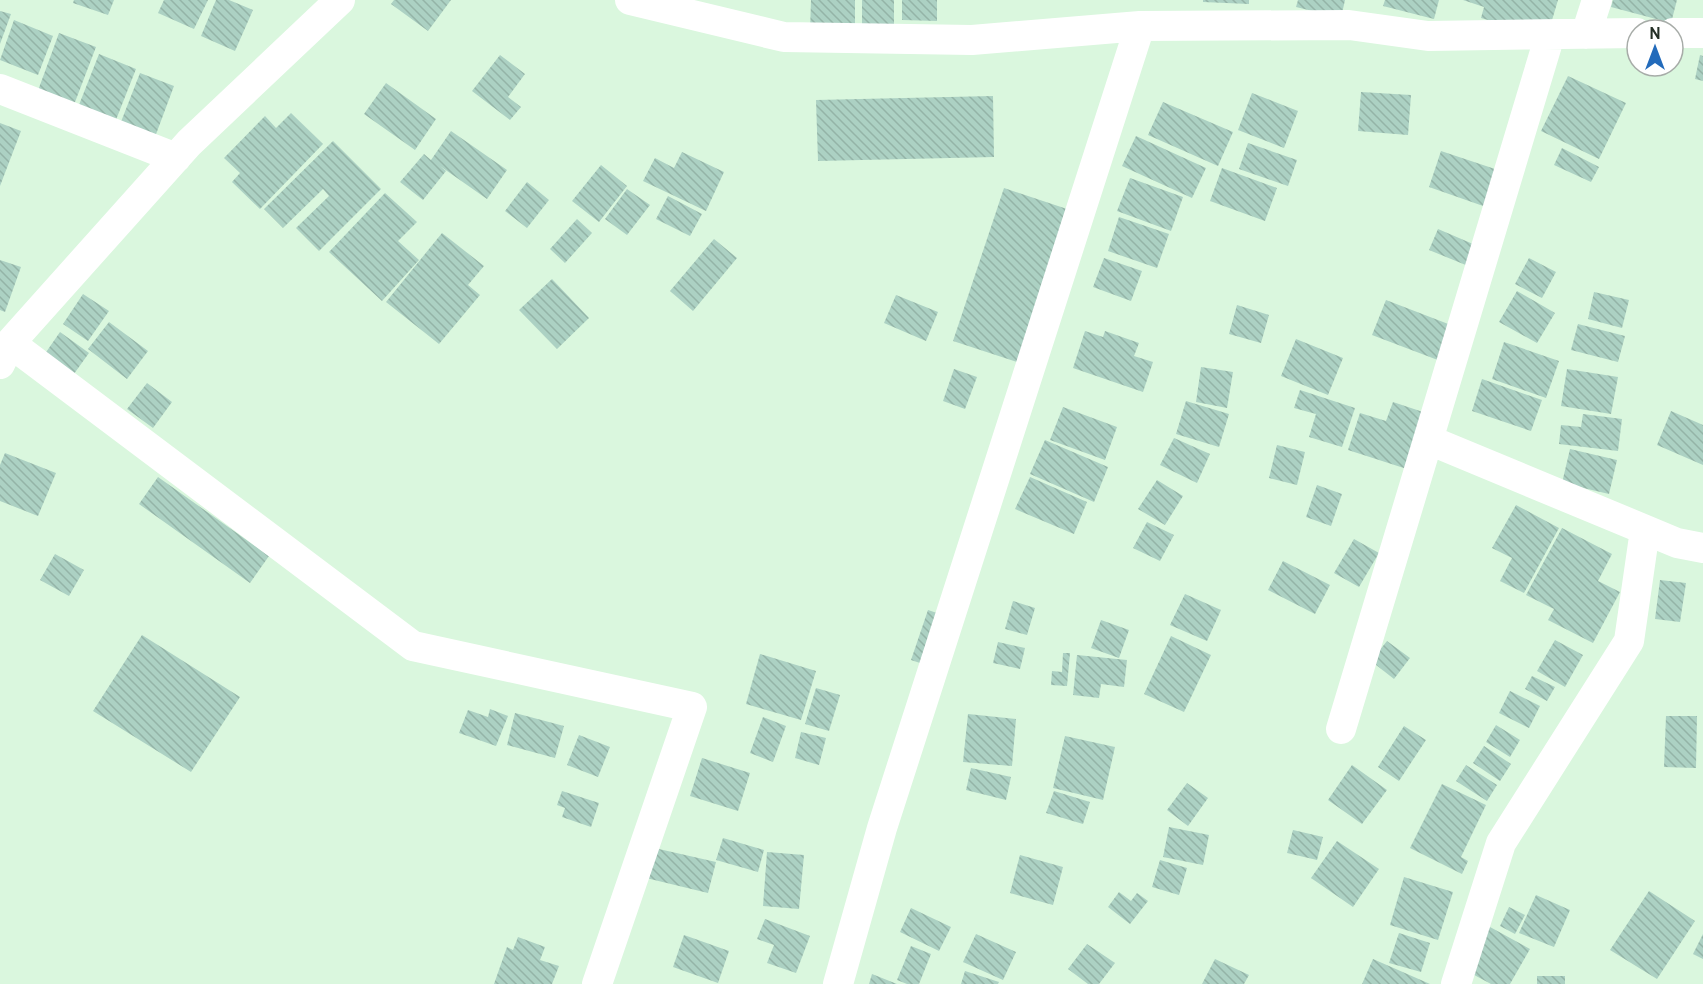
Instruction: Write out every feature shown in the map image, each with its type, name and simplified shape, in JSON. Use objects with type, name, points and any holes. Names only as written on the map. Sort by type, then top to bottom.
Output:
[{"type":"street","points":[[630,0],[784,37],[972,40],[1353,12],[1428,36],[1625,33]]},
{"type":"street","points":[[1586,34],[1597,0]]},
{"type":"street","points":[[334,1],[176,158],[8,338],[413,646],[692,707],[597,984]]},
{"type":"street","points":[[838,984],[885,817],[1140,26]]},
{"type":"street","points":[[1685,33],[1703,33]]},
{"type":"street","points":[[1341,729],[1550,34]]},
{"type":"street","points":[[0,89],[176,158]]},
{"type":"street","points":[[1428,440],[1677,543],[1703,548]]},
{"type":"street","points":[[1456,984],[1501,843],[1629,641],[1645,530]]},
{"type":"building","points":[[74,0],[114,0],[108,15],[73,3]]},
{"type":"building","points":[[164,0],[208,0],[194,29],[158,13]]},
{"type":"building","points":[[216,0],[229,0],[253,10],[235,51],[201,36]]},
{"type":"building","points":[[394,0],[451,0],[428,31],[391,4]]},
{"type":"building","points":[[811,0],[855,0],[855,32],[810,31]]},
{"type":"building","points":[[862,0],[894,0],[894,26],[862,26]]},
{"type":"building","points":[[902,0],[937,0],[937,21],[902,20]]},
{"type":"building","points":[[1203,0],[1249,0],[1249,4],[1203,2]]},
{"type":"building","points":[[1298,0],[1345,0],[1341,18],[1296,7]]},
{"type":"building","points":[[1385,0],[1439,0],[1434,19],[1383,6]]},
{"type":"building","points":[[1463,0],[1558,0],[1547,37],[1481,18],[1484,7]]},
{"type":"building","points":[[1613,0],[1677,0],[1672,18],[1652,18],[1611,7]]},
{"type":"building","points":[[0,11],[11,14],[0,44]]},
{"type":"building","points":[[14,20],[53,36],[38,75],[0,60]]},
{"type":"building","points":[[59,33],[96,47],[72,110],[36,96]]},
{"type":"building","points":[[99,54],[136,69],[112,130],[75,115]]},
{"type":"building","points":[[500,55],[525,74],[508,97],[521,107],[510,120],[472,91]]},
{"type":"building","points":[[1700,55],[1703,56],[1703,81],[1695,79]]},
{"type":"building","points":[[140,73],[174,86],[152,145],[117,132]]},
{"type":"building","points":[[1568,76],[1626,103],[1599,159],[1541,131]]},
{"type":"building","points":[[386,83],[436,119],[415,150],[364,114]]},
{"type":"building","points":[[1361,92],[1411,95],[1408,135],[1358,131]]},
{"type":"building","points":[[1252,93],[1298,111],[1284,148],[1238,130]]},
{"type":"building","points":[[993,96],[994,157],[818,161],[816,100]]},
{"type":"building","points":[[1163,102],[1233,132],[1218,166],[1148,135]]},
{"type":"building","points":[[291,113],[323,144],[260,209],[232,182],[240,173],[224,158],[265,116],[276,128]]},
{"type":"building","points":[[0,123],[21,131],[0,186]]},
{"type":"building","points":[[451,131],[507,170],[487,199],[440,166],[446,171],[423,200],[400,182],[424,154],[431,160]]},
{"type":"building","points":[[1136,136],[1206,168],[1192,198],[1122,166]]},
{"type":"building","points":[[333,141],[381,189],[319,251],[296,228],[329,196],[323,189],[283,228],[264,209]]},
{"type":"building","points":[[1248,143],[1297,160],[1288,186],[1239,169]]},
{"type":"building","points":[[1562,148],[1599,167],[1591,182],[1554,165]]},
{"type":"building","points":[[1441,151],[1498,170],[1486,207],[1429,187]]},
{"type":"building","points":[[682,152],[724,172],[706,211],[643,181],[655,158],[674,168]]},
{"type":"building","points":[[601,165],[627,186],[599,222],[572,201]]},
{"type":"building","points":[[1222,168],[1277,188],[1265,221],[1210,201]]},
{"type":"building","points":[[1130,178],[1183,197],[1171,231],[1117,211]]},
{"type":"building","points":[[527,182],[549,200],[527,228],[505,211]]},
{"type":"building","points":[[1004,188],[1067,209],[1017,362],[953,341]]},
{"type":"building","points":[[627,189],[650,205],[627,235],[605,219]]},
{"type":"building","points":[[385,193],[417,222],[398,241],[419,260],[382,301],[329,252]]},
{"type":"building","points":[[668,196],[702,214],[690,236],[656,219]]},
{"type":"building","points":[[1119,217],[1169,234],[1157,268],[1108,251]]},
{"type":"building","points":[[577,219],[592,233],[565,263],[550,249]]},
{"type":"building","points":[[1438,229],[1487,250],[1478,270],[1429,250]]},
{"type":"building","points":[[442,233],[484,266],[468,285],[480,295],[439,344],[386,302]]},
{"type":"building","points":[[714,239],[737,258],[693,311],[670,291]]},
{"type":"building","points":[[1104,258],[1142,271],[1131,301],[1093,287]]},
{"type":"building","points":[[1529,258],[1556,272],[1542,298],[1515,284]]},
{"type":"building","points":[[0,260],[21,267],[5,312],[0,310]]},
{"type":"building","points":[[552,279],[589,318],[557,349],[519,310]]},
{"type":"building","points":[[1517,291],[1555,313],[1537,343],[1499,322]]},
{"type":"building","points":[[1594,292],[1629,300],[1622,328],[1588,319]]},
{"type":"building","points":[[83,294],[109,311],[88,341],[63,324]]},
{"type":"building","points":[[896,295],[938,312],[926,341],[884,323]]},
{"type":"building","points":[[1386,300],[1456,327],[1443,362],[1372,335]]},
{"type":"building","points":[[1237,305],[1269,315],[1261,343],[1229,334]]},
{"type":"building","points":[[109,322],[148,351],[127,379],[88,349]]},
{"type":"building","points":[[1578,324],[1625,336],[1618,362],[1571,350]]},
{"type":"building","points":[[1085,331],[1103,337],[1105,331],[1139,343],[1134,356],[1153,362],[1143,392],[1073,368]]},
{"type":"building","points":[[60,332],[89,353],[71,378],[42,358]]},
{"type":"building","points":[[1296,339],[1343,358],[1328,395],[1281,376]]},
{"type":"building","points":[[1504,342],[1559,361],[1546,398],[1492,379]]},
{"type":"building","points":[[1201,367],[1233,372],[1227,408],[1196,402]]},
{"type":"building","points":[[954,369],[977,377],[965,409],[943,401]]},
{"type":"building","points":[[1567,369],[1618,377],[1611,414],[1561,406]]},
{"type":"building","points":[[1482,379],[1542,400],[1531,431],[1472,411]]},
{"type":"building","points":[[147,383],[172,402],[153,428],[127,409]]},
{"type":"building","points":[[1300,390],[1355,408],[1342,447],[1309,437],[1316,414],[1294,408]]},
{"type":"building","points":[[1186,401],[1229,414],[1219,447],[1176,434]]},
{"type":"building","points":[[1393,402],[1429,414],[1410,470],[1348,450],[1360,413],[1386,421]]},
{"type":"building","points":[[1063,407],[1117,427],[1105,460],[1050,440]]},
{"type":"building","points":[[1671,411],[1703,425],[1703,465],[1657,445]]},
{"type":"building","points":[[1583,414],[1622,419],[1618,451],[1559,444],[1561,425],[1581,427]]},
{"type":"building","points":[[1174,438],[1210,454],[1197,483],[1160,465]]},
{"type":"building","points":[[1045,440],[1108,467],[1094,502],[1030,474]]},
{"type":"building","points":[[1277,445],[1305,452],[1297,485],[1269,478]]},
{"type":"building","points":[[1570,449],[1617,460],[1609,494],[1562,483]]},
{"type":"building","points":[[5,453],[56,473],[38,516],[0,501],[0,465]]},
{"type":"building","points":[[158,477],[269,556],[250,583],[139,504]]},
{"type":"building","points":[[1030,477],[1087,502],[1074,534],[1015,509]]},
{"type":"building","points":[[1157,480],[1183,496],[1165,525],[1138,509]]},
{"type":"building","points":[[1317,485],[1342,494],[1331,526],[1306,517]]},
{"type":"building","points":[[1516,505],[1559,528],[1524,593],[1500,581],[1512,558],[1492,548]]},
{"type":"building","points":[[1147,522],[1174,535],[1160,561],[1133,548]]},
{"type":"building","points":[[1562,528],[1612,554],[1598,581],[1620,592],[1593,643],[1548,620],[1554,609],[1526,595]]},
{"type":"building","points":[[1354,539],[1379,553],[1359,587],[1334,573]]},
{"type":"building","points":[[55,554],[84,570],[69,596],[40,580]]},
{"type":"building","points":[[1283,561],[1330,585],[1315,614],[1268,590]]},
{"type":"building","points":[[1660,580],[1686,583],[1680,622],[1655,619]]},
{"type":"building","points":[[1185,594],[1221,610],[1207,641],[1170,625]]},
{"type":"building","points":[[1013,601],[1035,608],[1027,635],[1005,629]]},
{"type":"building","points":[[928,610],[946,616],[929,666],[911,660]]},
{"type":"building","points":[[1101,620],[1129,630],[1119,658],[1091,648]]},
{"type":"building","points":[[142,635],[240,697],[191,772],[93,711]]},
{"type":"building","points":[[1171,636],[1211,655],[1184,712],[1144,694]]},
{"type":"building","points":[[1555,640],[1583,655],[1565,687],[1537,671]]},
{"type":"building","points":[[1387,641],[1410,658],[1394,679],[1371,661]]},
{"type":"building","points":[[998,642],[1025,648],[1020,669],[993,663]]},
{"type":"building","points":[[1063,653],[1070,653],[1067,686],[1051,685],[1052,671],[1062,672]]},
{"type":"building","points":[[760,654],[816,671],[801,720],[746,704]]},
{"type":"building","points":[[1077,655],[1127,660],[1124,687],[1101,684],[1099,698],[1073,695]]},
{"type":"building","points":[[1532,676],[1555,687],[1547,701],[1525,689]]},
{"type":"building","points":[[816,688],[840,695],[829,731],[805,724]]},
{"type":"building","points":[[1510,691],[1540,706],[1529,728],[1499,713]]},
{"type":"building","points":[[490,709],[508,716],[496,746],[459,733],[468,710],[488,717]]},
{"type":"building","points":[[515,713],[564,726],[555,758],[507,745]]},
{"type":"building","points":[[968,714],[1016,719],[1012,766],[963,762]]},
{"type":"building","points":[[1666,716],[1697,716],[1696,768],[1664,767]]},
{"type":"building","points":[[763,717],[786,726],[773,762],[750,753]]},
{"type":"building","points":[[1496,725],[1520,740],[1510,757],[1486,742]]},
{"type":"building","points":[[1404,726],[1426,740],[1399,781],[1378,767]]},
{"type":"building","points":[[801,732],[826,738],[819,765],[795,758]]},
{"type":"building","points":[[579,735],[610,747],[598,777],[567,765]]},
{"type":"building","points":[[1065,736],[1115,747],[1103,800],[1053,788]]},
{"type":"building","points":[[1484,746],[1511,764],[1500,781],[1473,763]]},
{"type":"building","points":[[702,758],[750,773],[738,811],[690,796]]},
{"type":"building","points":[[1352,765],[1387,790],[1362,824],[1328,800]]},
{"type":"building","points":[[1466,765],[1497,785],[1487,801],[1456,781]]},
{"type":"building","points":[[971,768],[1011,777],[1006,800],[966,790]]},
{"type":"building","points":[[1187,783],[1208,798],[1188,826],[1167,810]]},
{"type":"building","points":[[1442,784],[1486,805],[1461,857],[1468,861],[1462,874],[1410,848]]},
{"type":"building","points":[[562,791],[599,803],[591,827],[562,817],[565,808],[557,805]]},
{"type":"building","points":[[1054,791],[1090,802],[1083,824],[1046,813]]},
{"type":"building","points":[[1169,827],[1209,835],[1203,865],[1163,857]]},
{"type":"building","points":[[1293,830],[1323,837],[1317,860],[1287,853]]},
{"type":"building","points":[[723,838],[764,850],[758,872],[716,860]]},
{"type":"building","points":[[1337,841],[1379,869],[1353,907],[1311,878]]},
{"type":"building","points":[[650,847],[716,862],[708,893],[642,877]]},
{"type":"building","points":[[767,852],[804,855],[799,909],[763,906]]},
{"type":"building","points":[[1020,855],[1063,867],[1053,905],[1010,893]]},
{"type":"building","points":[[1160,860],[1187,868],[1179,895],[1152,887]]},
{"type":"building","points":[[1404,877],[1453,892],[1438,940],[1390,925]]},
{"type":"building","points":[[1649,891],[1695,921],[1657,979],[1610,950]]},
{"type":"building","points":[[1119,892],[1131,901],[1137,893],[1148,901],[1130,924],[1108,907]]},
{"type":"building","points":[[1536,895],[1570,910],[1554,947],[1519,933]]},
{"type":"building","points":[[1509,907],[1525,915],[1515,934],[1500,926]]},
{"type":"building","points":[[911,908],[951,927],[939,951],[900,932]]},
{"type":"building","points":[[765,919],[810,936],[796,973],[767,963],[774,945],[757,939]]},
{"type":"building","points":[[1490,927],[1530,949],[1510,984],[1491,984],[1465,970]]},
{"type":"building","points":[[1399,933],[1430,943],[1421,972],[1389,963]]},
{"type":"building","points":[[976,934],[1016,952],[1003,980],[963,962]]},
{"type":"building","points":[[1703,934],[1703,959],[1693,954]]},
{"type":"building","points":[[684,935],[729,951],[718,983],[673,967]]},
{"type":"building","points":[[518,937],[545,947],[540,960],[559,966],[552,984],[494,984],[507,947],[513,950]]},
{"type":"building","points":[[1087,944],[1115,963],[1099,984],[1088,984],[1068,969]]},
{"type":"building","points":[[911,946],[931,954],[919,984],[907,984],[897,980]]},
{"type":"building","points":[[1215,959],[1249,975],[1244,984],[1202,984]]},
{"type":"building","points":[[1373,959],[1430,984],[1362,984]]},
{"type":"building","points":[[965,971],[999,982],[998,984],[961,984]]},
{"type":"building","points":[[872,974],[897,984],[869,984]]},
{"type":"building","points":[[1537,976],[1565,976],[1565,984],[1537,984]]}]
